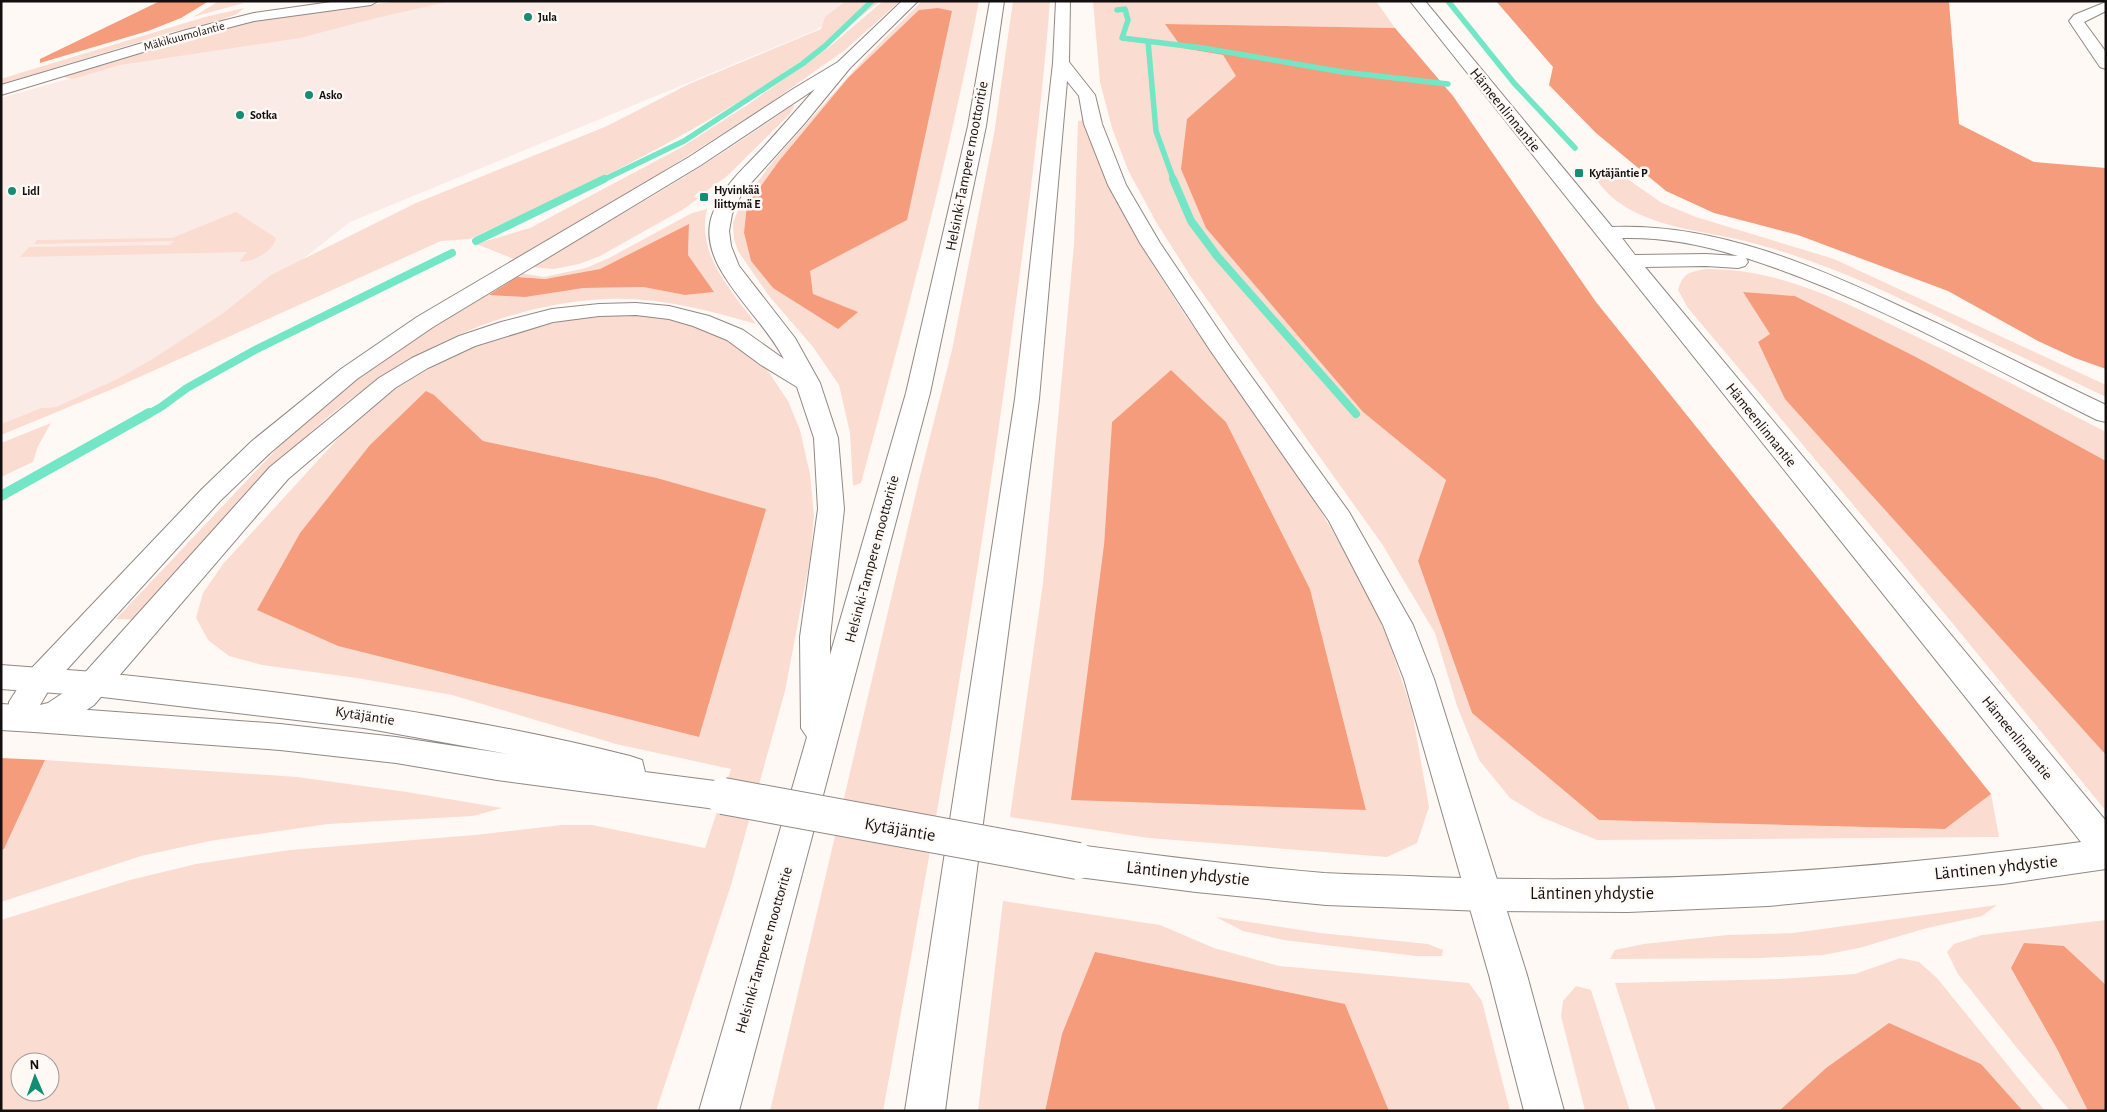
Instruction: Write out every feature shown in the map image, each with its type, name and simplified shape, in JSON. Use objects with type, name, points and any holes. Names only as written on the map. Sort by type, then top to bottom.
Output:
[{"type":"main road","points":[[254,17],[256,1]]},
{"type":"main road","name":"Mäkikuumolantie","points":[[1,90],[191,32],[254,17],[371,1]]},
{"type":"main road","points":[[818,756],[814,637],[830,509],[826,438],[808,383],[784,338],[753,300],[729,266],[721,246],[722,214],[733,191],[803,114],[844,65],[911,1]]},
{"type":"main road","name":"Helsinki-Tampere moottoritie","points":[[719,1111],[918,394],[977,126],[997,1]]},
{"type":"main road","points":[[924,1111],[1027,399],[1061,63],[1063,1]]},
{"type":"main road","name":"Hämeenlinnantie","points":[[1417,1],[1604,233],[2106,847]]},
{"type":"main road","points":[[2106,6],[2076,21],[2106,64]]},
{"type":"main road","points":[[1061,63],[1087,95],[1093,124],[1117,185],[1150,244],[1221,350],[1340,518],[1398,625],[1419,679],[1484,895],[1508,975],[1544,1111]]},
{"type":"main road","points":[[808,383],[769,360],[735,334],[701,321],[669,313],[636,309],[598,310],[552,316],[509,327],[467,342],[420,363],[386,384],[279,473],[83,696],[56,714],[34,719],[24,713],[24,702],[39,680],[211,495],[261,447],[349,374],[425,322],[695,161],[799,92],[844,65]]},
{"type":"main road","points":[[1604,233],[1647,232],[1675,235],[1754,254],[1804,272],[1864,297],[2106,415]]},
{"type":"main road","points":[[1627,261],[1706,260],[1804,272]]},
{"type":"main road","name":"Kytäjäntie","points":[[1,677],[94,684],[300,706],[498,738],[566,752],[723,796]]},
{"type":"main road","name":"Kytäjäntie","points":[[1,717],[280,737],[396,750],[497,766],[723,796],[1078,861]]},
{"type":"main road","name":"Läntinen yhdystie","points":[[1078,861],[1196,876],[1326,889],[1484,895],[1628,896],[1768,890],[2004,868],[2106,854]]},
{"type":"shaded area","points":[[160,1],[209,1],[181,18],[148,31],[40,63],[40,59]]},
{"type":"shaded area","points":[[219,1],[244,3],[193,17]]},
{"type":"shaded area","points":[[399,1],[451,1],[300,38],[120,65],[73,79],[60,76],[217,28],[265,19]]},
{"type":"shaded area","points":[[430,1],[863,1],[814,31],[350,222],[214,329],[119,378],[56,407],[41,408],[1,424],[1,98],[124,63]]},
{"type":"shaded area","points":[[846,1],[880,1],[791,68],[729,108],[665,145],[572,192],[470,239],[441,241],[115,388],[1,435],[1,424],[41,408],[56,407],[119,378],[151,360],[222,314],[271,275],[416,203],[607,126],[689,84],[821,29],[825,17]]},
{"type":"shaded area","points":[[883,1],[900,1],[845,50],[764,107],[634,190],[514,259],[476,244],[530,228],[682,147],[749,104],[828,48]]},
{"type":"shaded area","points":[[922,1],[979,1],[954,123],[909,304],[861,483],[853,486],[850,433],[839,385],[813,347],[769,296],[738,251],[734,239],[733,223],[740,205],[775,159],[864,59]],"holes":[[[907,220],[809,271],[813,294],[773,288],[751,261],[744,233]]]},
{"type":"shaded area","points":[[1013,1],[1050,1],[1035,155],[1001,410],[971,611],[883,1111],[770,1111],[920,476],[952,350],[994,134]]},
{"type":"shaded area","points":[[1093,1],[1376,1],[1395,28],[1165,24],[1182,48],[1223,55],[1237,77],[1187,119],[1363,412],[1446,480],[1418,561],[1472,713],[1599,820],[1945,829],[1991,794],[1999,837],[1597,840],[1541,817],[1510,798],[1479,760],[1457,706],[1435,633],[1382,544],[1191,277],[1156,222],[1128,170],[1112,128],[1100,82]]},
{"type":"shaded area","points":[[1496,1],[1951,1],[1949,2],[1959,124],[2034,162],[2106,168],[2106,369],[2075,358],[2038,341],[1948,291],[1798,235],[1714,213],[1666,191],[1596,133],[1549,85],[1553,67]]},
{"type":"shaded area","points":[[244,8],[237,14],[221,20],[172,32],[1,84],[1,79],[20,73],[205,17]]},
{"type":"shaded area","points":[[938,8],[952,11],[907,220],[810,271],[813,294],[858,312],[838,329],[773,288],[751,261],[744,233],[747,205],[779,161],[848,78],[919,10]]},
{"type":"shaded area","points":[[1165,24],[1395,28],[1453,96],[1596,302],[1991,794],[1945,829],[1599,820],[1472,713],[1418,561],[1446,480],[1363,412],[1206,228],[1181,169],[1187,119],[1236,76],[1223,55],[1182,48]]},
{"type":"shaded area","points":[[795,105],[789,115],[726,177],[705,192],[699,191],[694,197],[699,198],[682,210],[600,256],[579,264],[554,269],[530,267],[663,190]]},
{"type":"shaded area","points":[[1084,120],[1110,187],[1139,243],[1183,312],[1307,489],[1358,573],[1388,639],[1412,711],[1429,807],[1417,843],[1387,857],[1149,838],[1010,817],[1043,583],[1074,244],[1078,121]],"holes":[[[1171,370],[1226,422],[1310,589],[1366,810],[1104,545],[1112,422]]]},
{"type":"shaded area","points":[[1615,174],[1626,178],[1662,203],[1696,217],[1834,259],[2106,385],[2106,397],[1899,298],[1824,266],[1772,248],[1684,229],[1644,216],[1625,207],[1609,195],[1596,179],[1604,175]]},
{"type":"shaded area","points":[[707,209],[706,241],[711,256],[727,285],[756,324],[701,309],[664,302],[607,299],[564,303],[522,312],[481,326],[442,343],[404,363],[334,413],[301,441],[282,461],[215,533],[139,620],[116,619],[286,439],[328,402],[374,367],[444,320],[520,273],[544,277],[586,268],[609,258],[692,213]],"holes":[[[689,225],[688,255],[713,292],[685,295],[643,287],[582,288],[517,277],[545,279],[600,269]]]},
{"type":"shaded area","points":[[236,212],[276,238],[267,252],[244,262],[239,262],[247,252],[20,257],[29,247],[170,245],[174,241],[34,244],[37,240],[172,238]]},
{"type":"shaded area","points":[[689,224],[688,255],[714,292],[685,295],[643,287],[583,288],[525,297],[489,295],[517,277],[545,279],[600,269]]},
{"type":"shaded area","points":[[1706,269],[1733,270],[1787,281],[1838,300],[1962,359],[2106,432],[2106,461],[1916,357],[1795,296],[1743,292],[1771,334],[1758,342],[1786,399],[2106,755],[2106,811],[1949,619],[1688,308],[1678,290],[1680,284],[1688,274]]},
{"type":"shaded area","points":[[1743,292],[1795,296],[1916,357],[2106,461],[2106,755],[1785,399],[1758,342],[1770,334]]},
{"type":"shaded area","points":[[635,314],[700,326],[729,340],[753,355],[768,371],[788,401],[800,430],[810,474],[814,516],[810,559],[785,691],[731,885],[656,1111],[1,1111],[1,920],[130,880],[196,864],[290,850],[475,835],[562,825],[592,825],[705,848],[731,769],[616,744],[452,695],[357,678],[262,665],[229,656],[208,640],[196,618],[203,593],[223,564],[344,432],[394,390],[440,362],[493,339],[570,319]],"holes":[[[434,395],[483,441],[657,478],[765,509],[699,737],[338,646],[258,610]]]},
{"type":"shaded area","points":[[1171,370],[1226,422],[1310,589],[1366,810],[1071,800],[1104,545],[1112,422]]},
{"type":"shaded area","points":[[426,391],[434,395],[483,441],[657,478],[766,509],[699,737],[338,646],[257,610],[300,533],[370,445]]},
{"type":"shaded area","points":[[51,423],[38,446],[33,462],[1,477],[1,443]]},
{"type":"shaded area","points":[[1,758],[45,760],[4,849],[1,850]]},
{"type":"shaded area","points":[[45,760],[297,777],[407,792],[502,808],[473,816],[328,824],[210,841],[141,856],[1,902],[1,850],[4,849]]},
{"type":"shaded area","points":[[1003,901],[1160,925],[1214,948],[1279,966],[1469,983],[1482,1001],[1510,1111],[1389,1111],[1345,1004],[1062,1034],[1045,1111],[978,1111]]},
{"type":"shaded area","points":[[1997,905],[1982,916],[1927,928],[1859,948],[1823,955],[1761,958],[1610,959],[1615,950],[1644,944],[1727,935],[1793,933]]},
{"type":"shaded area","points":[[1216,917],[1320,933],[1428,944],[1443,950],[1442,956],[1416,956],[1284,940],[1243,931]]},
{"type":"shaded area","points":[[2106,920],[2106,985],[2064,946],[2056,1047],[2088,1111],[2070,1111],[1958,974],[1947,952],[1954,944],[1982,935]]},
{"type":"shaded area","points":[[2024,943],[2064,946],[2106,985],[2106,1111],[2088,1111],[2056,1047],[2011,968]]},
{"type":"shaded area","points":[[1095,952],[1345,1004],[1389,1111],[1045,1111],[1062,1034]]},
{"type":"shaded area","points":[[1900,958],[1919,962],[1937,978],[2045,1111],[2023,1111],[1981,1064],[1889,1024],[1826,1068],[1779,1111],[1656,1111],[1615,983],[1779,979],[1855,974]]},
{"type":"shaded area","points":[[1576,986],[1591,990],[1630,1111],[1585,1111],[1561,1016],[1563,1001]]},
{"type":"shaded area","points":[[1889,1023],[1981,1064],[2023,1111],[1779,1111],[1826,1068]]},
{"type":"waterway","points":[[601,181],[684,141],[802,64],[825,46],[872,1]]},
{"type":"waterway","points":[[1448,1],[1514,83],[1575,148]]},
{"type":"waterway","points":[[1117,10],[1125,9],[1128,20],[1122,38],[1148,41]]},
{"type":"waterway","points":[[1148,41],[1203,48],[1343,72],[1448,84]]},
{"type":"waterway","points":[[1148,41],[1156,131],[1174,181]]},
{"type":"waterway","points":[[476,241],[604,179]]},
{"type":"waterway","points":[[1173,179],[1191,221],[1217,256],[1356,414]]},
{"type":"waterway","points":[[147,415],[187,388],[255,350],[452,253]]},
{"type":"waterway","points":[[1,496],[149,413]]},
{"type":"place","name":"Jula","points":[[528,17]]},
{"type":"place","name":"Asko","points":[[309,95]]},
{"type":"place","name":"Sotka","points":[[240,115]]},
{"type":"place","name":"Kytäjäntie P","points":[[1579,173]]},
{"type":"place","name":"Lidl","points":[[12,191]]},
{"type":"place","name":"Hyvinkää liittymä E","points":[[704,197]]}]
